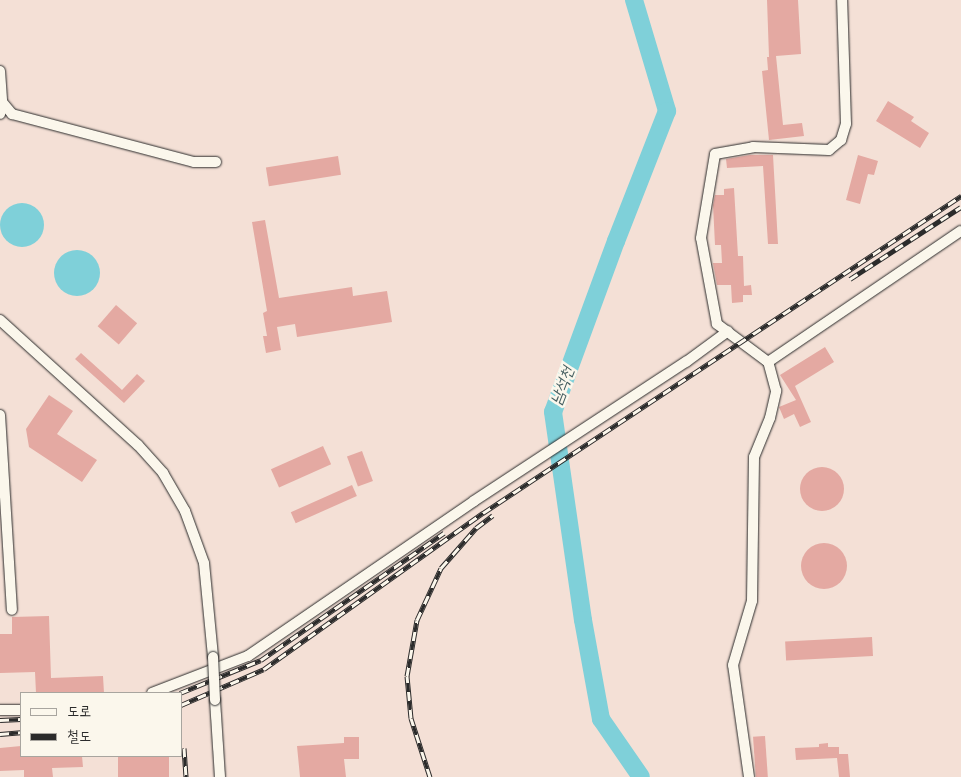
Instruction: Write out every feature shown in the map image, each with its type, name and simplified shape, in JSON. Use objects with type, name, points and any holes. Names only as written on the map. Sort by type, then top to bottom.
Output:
[{"type":"lane","points":[[749,777],[733,664],[752,601],[754,457],[770,418],[776,391],[768,362],[718,324],[701,238],[715,154],[753,147],[829,150],[841,140],[846,124],[842,0]]},
{"type":"lane","points":[[0,71],[2,102],[0,114]]},
{"type":"lane","points":[[2,102],[12,114],[194,162],[216,162]]},
{"type":"lane","points":[[768,362],[961,231]]},
{"type":"lane","points":[[0,320],[138,445],[162,473],[185,511],[204,563],[213,657],[220,777]]},
{"type":"lane","points":[[155,692],[248,656],[474,501],[686,362],[728,331]]},
{"type":"lane","points":[[0,415],[12,610]]},
{"type":"lane","points":[[0,710],[20,710]]},
{"type":"shaded area","points":[[0,0],[961,0],[961,777],[0,777]]},
{"type":"water","points":[[18,203],[26,203],[38,209],[44,225],[38,241],[26,247],[18,247],[6,241],[0,229],[0,221],[6,209]]},
{"type":"water","points":[[72,250],[82,250],[96,260],[100,273],[96,286],[90,292],[82,296],[72,296],[58,286],[54,278],[54,268],[64,254]]},
{"type":"building","points":[[767,0],[798,0],[801,54],[776,56],[783,125],[802,123],[804,136],[769,140],[762,71],[768,70],[767,57],[769,57]]},
{"type":"building","points":[[888,101],[914,117],[911,121],[929,133],[920,148],[876,121]]},
{"type":"building","points":[[750,155],[773,155],[778,244],[768,244],[763,166],[727,168],[726,159]]},
{"type":"building","points":[[858,155],[878,161],[874,175],[868,174],[860,204],[846,200]]},
{"type":"building","points":[[338,156],[341,175],[269,186],[266,167]]},
{"type":"building","points":[[734,188],[738,256],[743,256],[744,286],[751,285],[752,295],[743,295],[743,302],[732,303],[731,285],[717,285],[713,263],[722,263],[721,245],[715,245],[713,205],[715,195],[724,195],[724,189]]},
{"type":"building","points":[[265,220],[279,298],[352,287],[353,296],[387,291],[392,322],[297,337],[295,324],[277,327],[281,350],[266,353],[263,336],[267,336],[263,313],[267,311],[252,222]]},
{"type":"building","points":[[116,305],[137,323],[119,345],[98,326]]},
{"type":"building","points":[[825,347],[834,362],[795,386],[811,422],[800,427],[794,414],[784,419],[779,407],[796,400],[780,375]]},
{"type":"building","points":[[81,353],[122,390],[137,374],[145,381],[124,403],[75,359]]},
{"type":"building","points":[[49,395],[73,411],[57,434],[97,460],[82,482],[29,447],[26,429]]},
{"type":"building","points":[[323,446],[331,464],[279,487],[271,469]]},
{"type":"building","points":[[362,451],[373,481],[358,487],[347,456]]},
{"type":"building","points":[[826,467],[838,473],[843,480],[843,498],[838,505],[831,510],[818,511],[810,508],[803,501],[800,485],[803,477],[810,470]]},
{"type":"building","points":[[352,485],[357,496],[296,523],[291,512]]},
{"type":"building","points":[[824,543],[837,547],[843,553],[847,566],[843,579],[837,585],[824,589],[811,585],[805,579],[801,566],[805,553],[811,547]]},
{"type":"building","points":[[49,616],[51,678],[103,676],[104,692],[36,692],[35,672],[0,673],[0,634],[12,634],[12,617]]},
{"type":"building","points":[[872,637],[873,656],[786,661],[785,642]]},
{"type":"building","points":[[765,736],[768,777],[756,777],[753,737]]},
{"type":"building","points":[[344,737],[359,737],[359,759],[344,759],[346,777],[300,777],[297,746],[344,743]]},
{"type":"building","points":[[828,743],[828,747],[839,747],[839,754],[848,754],[850,777],[839,777],[837,758],[796,760],[795,748],[819,747],[819,744]]},
{"type":"building","points":[[20,746],[20,757],[82,757],[83,767],[52,768],[53,777],[24,777],[24,770],[0,771],[0,748]]},
{"type":"building","points":[[118,757],[169,757],[169,777],[118,777]]},
{"type":"waterway","name":"남석천","points":[[634,0],[667,111],[616,241],[553,412],[583,620],[601,719],[641,777]]},
{"type":"railway","points":[[182,705],[264,669],[483,513],[961,196]]},
{"type":"railway","points":[[850,279],[961,207]]},
{"type":"railway","points":[[430,777],[411,718],[407,676],[417,620],[441,568],[476,528],[493,515]]},
{"type":"railway","points":[[182,692],[261,660],[444,533]]},
{"type":"railway","points":[[0,720],[20,719]]},
{"type":"railway","points":[[0,734],[20,732]]},
{"type":"railway","points":[[184,748],[186,777]]}]
